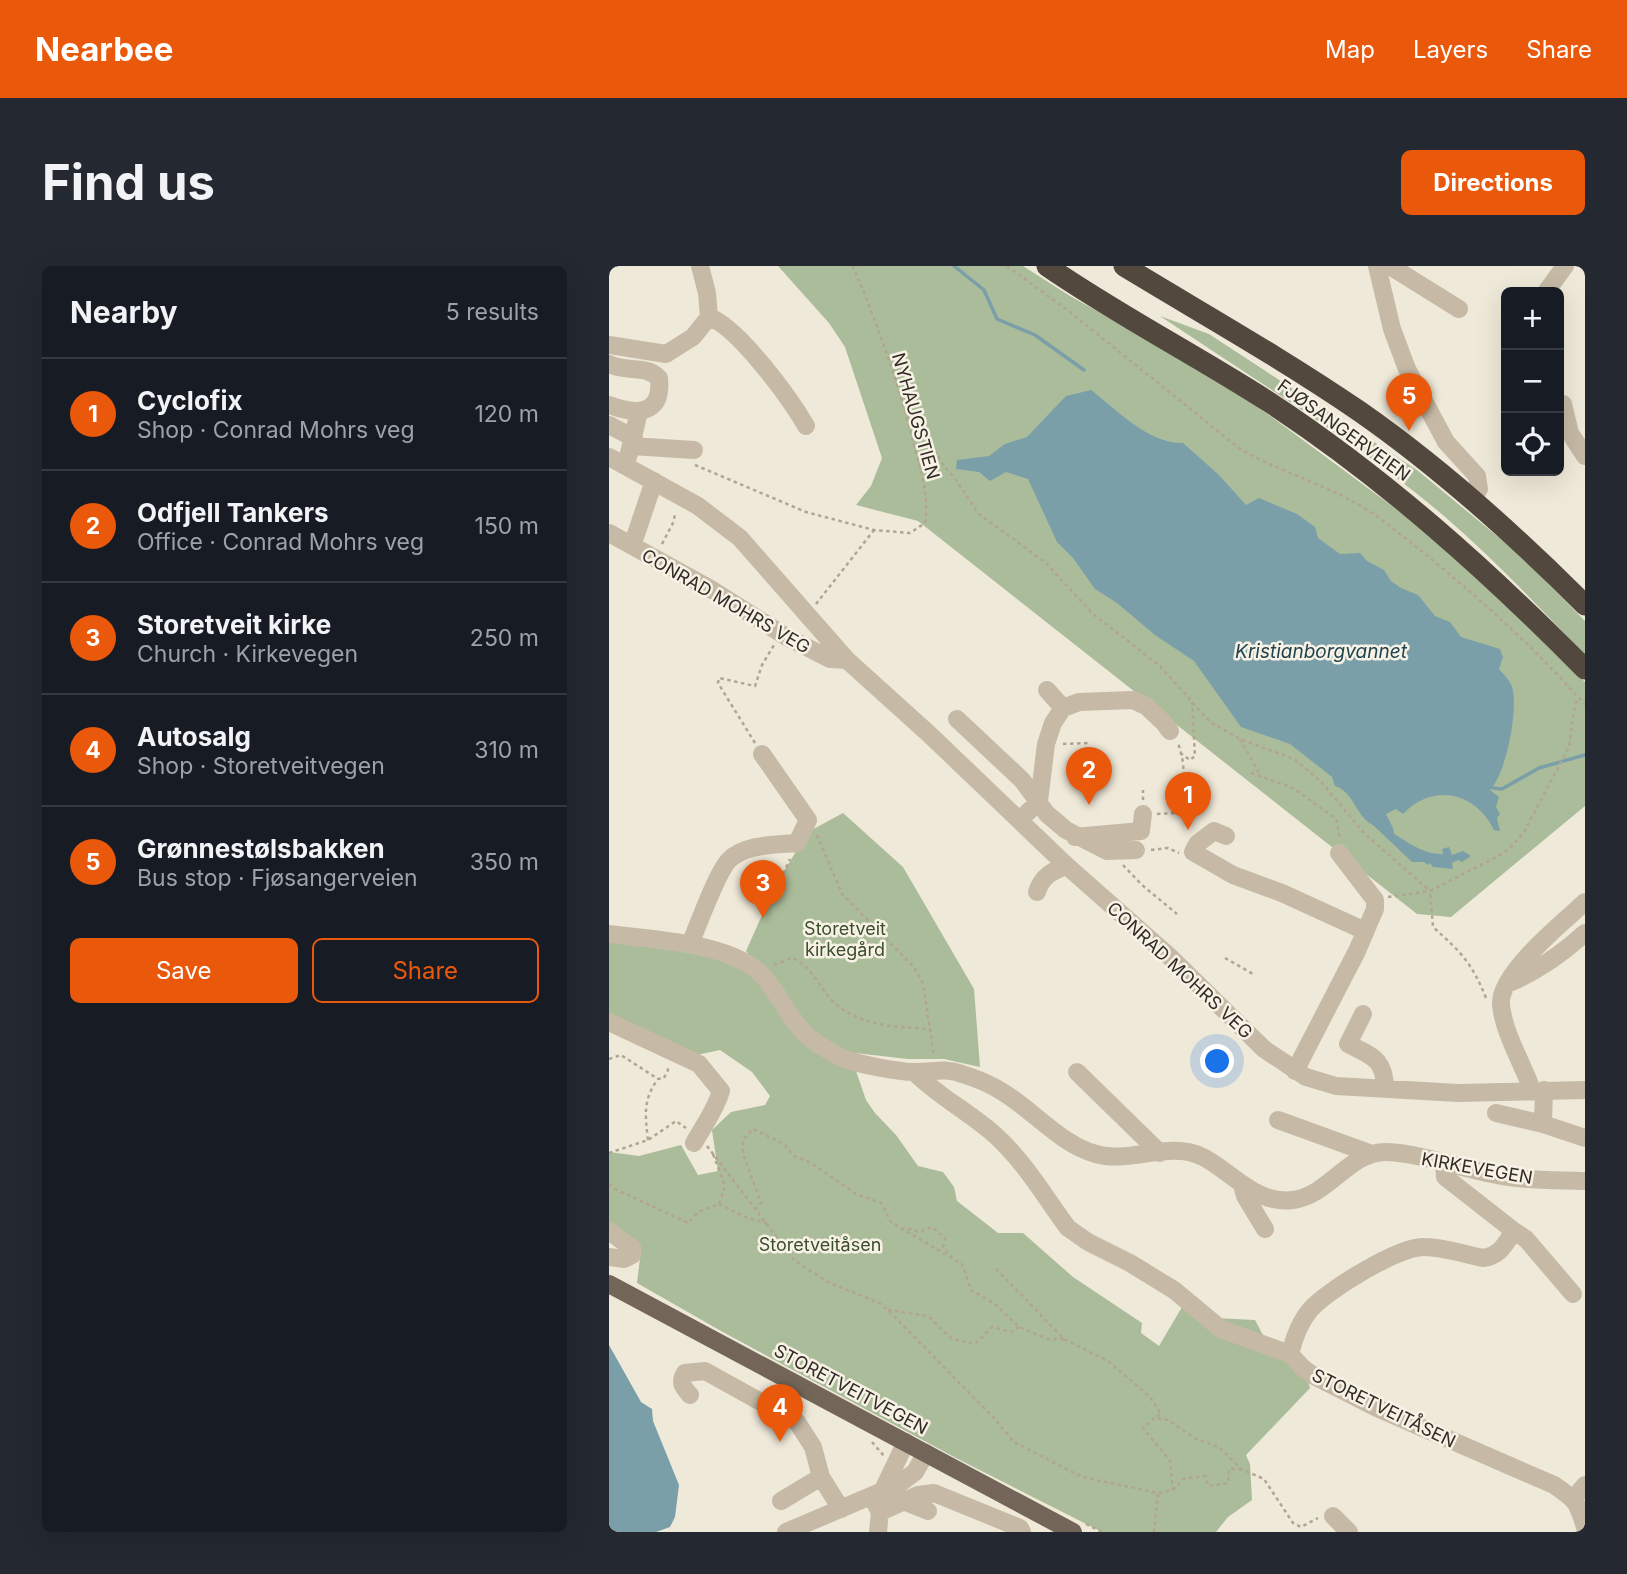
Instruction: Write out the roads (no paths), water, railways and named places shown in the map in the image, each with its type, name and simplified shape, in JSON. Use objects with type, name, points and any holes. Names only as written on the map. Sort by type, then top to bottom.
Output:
[{"type":"highway","name":"FJØSANGERVEIEN","points":[[1047,266],[1217,370],[1325,441],[1490,575],[1585,669]]},
{"type":"highway","name":"FJØSANGERVEIEN","points":[[1124,266],[1359,411],[1471,498],[1530,550],[1585,605]]},
{"type":"main road","name":"STORETVEITVEGEN","points":[[609,1284],[1073,1532]]},
{"type":"street","points":[[609,345],[666,354],[693,337],[709,317],[707,293],[700,266]]},
{"type":"street","points":[[1361,266],[1371,276],[1382,270]]},
{"type":"street","points":[[1550,287],[1565,266]]},
{"type":"street","points":[[1382,270],[1392,328],[1407,369],[1446,442],[1477,476],[1479,489],[1471,498]]},
{"type":"street","points":[[1382,270],[1459,309]]},
{"type":"street","points":[[709,317],[720,321],[744,345],[795,405],[806,426]]},
{"type":"street","name":"CONRAD MOHRS VEG","points":[[609,364],[650,370],[659,378],[660,385],[656,399],[639,412],[627,459],[614,459]]},
{"type":"street","points":[[609,405],[626,412],[639,412]]},
{"type":"street","points":[[1564,408],[1570,433],[1585,456]]},
{"type":"street","points":[[609,425],[632,442],[694,458]]},
{"type":"street","name":"CONRAD MOHRS VEG","points":[[614,459],[698,506],[740,538],[847,660],[1067,866],[1169,956],[1264,1049],[1295,1071],[1325,1085],[1385,1089],[1458,1093],[1585,1090]]},
{"type":"street","points":[[632,547],[654,481]]},
{"type":"street","name":"CONRAD MOHRS VEG","points":[[609,533],[714,591],[785,636],[830,659],[847,660]]},
{"type":"street","points":[[1047,690],[1063,708]]},
{"type":"street","points":[[1020,820],[1038,801],[1046,744],[1053,723],[1063,708],[1079,702],[1133,700],[1146,706],[1170,731]]},
{"type":"street","points":[[957,719],[1022,780],[1048,814],[1075,836],[1107,851],[1127,851]]},
{"type":"street","points":[[690,944],[722,870],[730,859],[757,847],[797,843],[808,820],[762,754]]},
{"type":"street","points":[[1075,836],[1141,831],[1150,814]]},
{"type":"street","points":[[1226,836],[1214,831],[1198,844],[1193,852],[1233,875],[1306,904],[1366,932]]},
{"type":"street","points":[[1295,1071],[1366,932],[1375,909],[1375,900],[1339,853]]},
{"type":"street","points":[[1037,892],[1047,876],[1067,866]]},
{"type":"street","points":[[1543,1124],[1538,1090],[1501,1006],[1502,998],[1507,984],[1521,963],[1585,902]]},
{"type":"street","points":[[1507,984],[1524,977],[1585,933]]},
{"type":"street","points":[[609,934],[690,944],[730,956],[761,973],[778,994],[800,1031],[817,1044],[845,1059],[914,1072],[935,1069],[960,1073],[1001,1091],[1080,1147],[1097,1154],[1116,1157],[1186,1152],[1202,1157],[1242,1185],[1275,1200],[1293,1200],[1311,1195],[1369,1153]]},
{"type":"street","points":[[1363,1014],[1347,1044],[1378,1061],[1385,1074],[1385,1089]]},
{"type":"street","points":[[609,1022],[699,1064],[721,1091],[713,1116],[696,1140]]},
{"type":"street","name":"STORETVEITÅSEN","points":[[914,1072],[933,1091],[972,1117],[1010,1150],[1068,1228],[1078,1236],[1174,1290],[1221,1329],[1290,1354],[1314,1376],[1377,1408],[1553,1485],[1579,1491],[1579,1507],[1585,1527]]},
{"type":"street","points":[[1077,1072],[1160,1153]]},
{"type":"street","points":[[1496,1114],[1543,1124],[1585,1138]]},
{"type":"street","name":"KIRKEVEGEN","points":[[1278,1120],[1369,1153],[1406,1155],[1510,1178],[1585,1181]]},
{"type":"street","points":[[1444,1164],[1445,1177],[1526,1239],[1573,1294]]},
{"type":"street","points":[[1242,1185],[1245,1196],[1265,1230]]},
{"type":"street","points":[[609,1231],[632,1248],[632,1255],[624,1259],[609,1256]]},
{"type":"street","points":[[1290,1354],[1301,1322],[1324,1297],[1341,1284],[1402,1252],[1422,1247],[1483,1258],[1491,1257],[1502,1250],[1514,1231]]},
{"type":"street","points":[[690,1395],[682,1387],[681,1380],[685,1373],[705,1371],[797,1422],[813,1447],[821,1477],[841,1509]]},
{"type":"street","points":[[878,1532],[878,1500],[906,1442]]},
{"type":"street","points":[[878,1500],[915,1472],[926,1453]]},
{"type":"street","points":[[781,1501],[821,1477]]},
{"type":"street","points":[[903,1501],[934,1493],[1020,1528],[1022,1532]]},
{"type":"street","points":[[786,1532],[841,1509],[878,1500],[903,1501],[928,1511]]},
{"type":"street","points":[[1333,1517],[1349,1532]]},
{"type":"water","name":"Kristianborgvannet","points":[[1091,390],[1146,432],[1170,442],[1183,443],[1219,475],[1246,505],[1259,498],[1297,514],[1315,527],[1318,538],[1340,554],[1360,553],[1367,561],[1384,570],[1391,581],[1418,595],[1435,616],[1450,622],[1461,637],[1500,649],[1503,657],[1499,669],[1512,687],[1514,710],[1506,756],[1490,790],[1499,797],[1496,807],[1500,814],[1497,818],[1500,831],[1494,830],[1486,817],[1465,800],[1440,795],[1427,798],[1414,804],[1403,814],[1396,809],[1386,814],[1394,834],[1430,853],[1443,854],[1442,849],[1449,847],[1452,855],[1463,851],[1471,856],[1462,862],[1458,860],[1452,863],[1453,869],[1412,862],[1367,821],[1347,794],[1335,786],[1332,777],[1290,744],[1241,727],[1194,661],[1095,589],[1073,558],[1057,542],[1028,479],[1006,472],[990,481],[979,472],[956,469],[957,460],[989,456],[1005,444],[1027,437],[1066,396]]},
{"type":"water","points":[[609,1345],[641,1402],[652,1409],[653,1421],[679,1485],[675,1517],[670,1527],[656,1532],[609,1532]]},
{"type":"waterway","points":[[954,266],[984,290],[997,319],[1035,335],[1084,370]]},
{"type":"waterway","points":[[1493,788],[1502,789],[1539,768],[1585,755]]},
{"type":"place","name":"Grønnestølsbakken","points":[[1409,431]]},
{"type":"place","name":"Odfjell Tankers","points":[[1089,805]]},
{"type":"place","name":"Cyclofix","points":[[1188,830]]},
{"type":"place","name":"Storetveit kirke","points":[[763,918]]},
{"type":"place","name":"Autosalg","points":[[780,1442]]},
{"type":"park label","name":"Storetveit kirkegård","points":[[845,938]]},
{"type":"park label","name":"Storetveitåsen","points":[[820,1244]]}]
